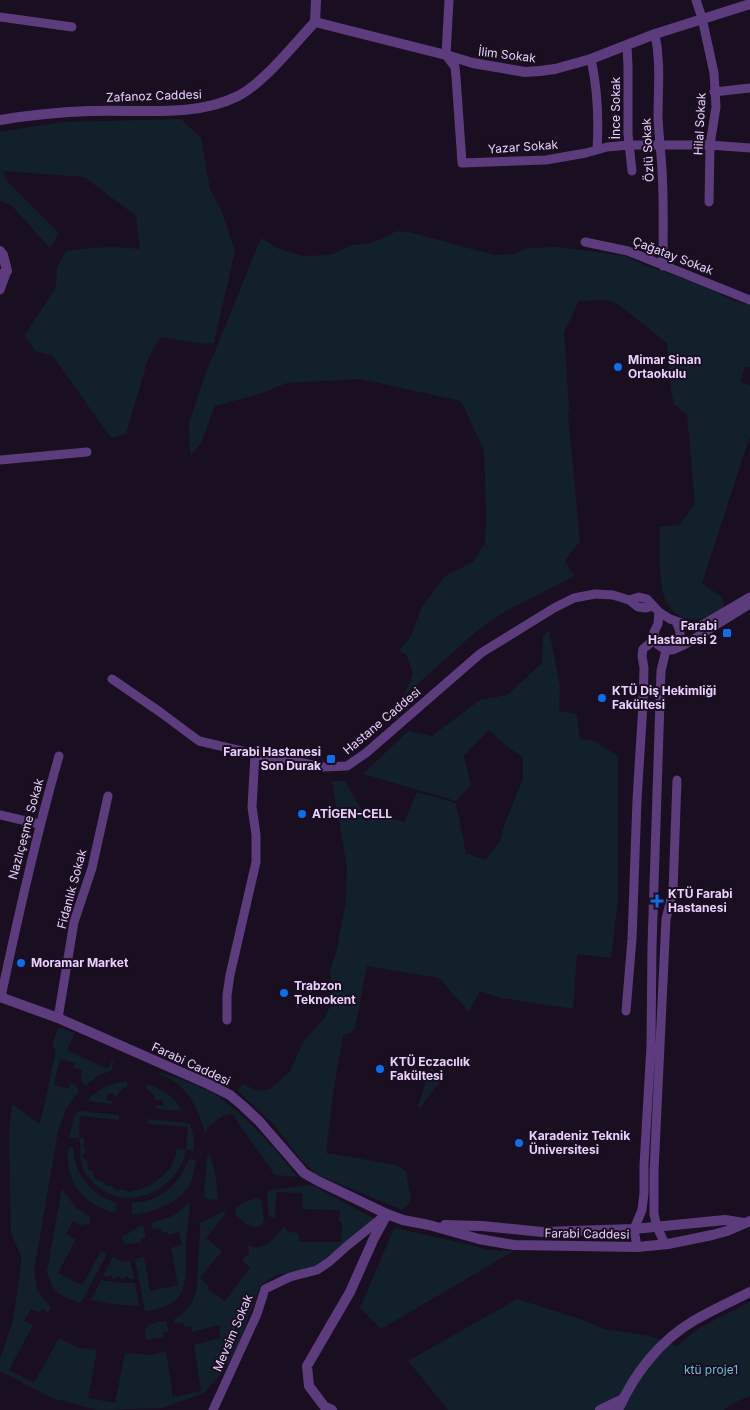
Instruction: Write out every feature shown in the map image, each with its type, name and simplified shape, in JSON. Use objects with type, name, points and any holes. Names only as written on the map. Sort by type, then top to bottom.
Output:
[{"type":"street","points":[[315,22],[316,0]]},
{"type":"street","name":"Yazar Sokak","points":[[449,0],[446,55],[455,67],[462,163],[546,160],[629,144],[710,145],[750,148]]},
{"type":"street","name":"Hilal Sokak","points":[[696,0],[702,18],[714,73],[716,107],[710,145],[709,202]]},
{"type":"street","name":"İlim Sokak","points":[[315,22],[473,63],[525,72],[555,69],[591,59],[655,34],[750,4]]},
{"type":"street","points":[[0,17],[72,27]]},
{"type":"street","name":"Zafanoz Caddesi","points":[[0,120],[49,113],[177,110],[211,106],[239,95],[264,76],[315,22]]},
{"type":"street","name":"Özlü Sokak","points":[[655,34],[660,54],[658,98],[664,266]]},
{"type":"street","name":"İnce Sokak","points":[[626,45],[629,144],[632,170]]},
{"type":"street","points":[[591,59],[597,84],[599,104],[597,150]]},
{"type":"street","points":[[714,92],[750,88]]},
{"type":"street","name":"Çağatay Sokak","points":[[585,242],[628,251],[750,300]]},
{"type":"street","points":[[0,252],[3,254],[3,273],[0,290]]},
{"type":"street","points":[[0,460],[87,452]]},
{"type":"street","name":"Hastane Caddesi","points":[[112,679],[199,741],[324,767],[347,766],[366,752],[481,653],[554,608],[574,598],[595,594],[612,595],[629,600],[638,607],[656,609],[673,621],[698,627],[750,596]]},
{"type":"street","points":[[676,648],[680,642],[681,632],[673,621],[663,621],[658,624],[654,632],[658,645],[666,650],[676,648],[750,604]]},
{"type":"street","points":[[656,609],[658,624]]},
{"type":"street","points":[[626,1011],[631,957],[643,704],[644,668],[642,656],[643,649],[655,639]]},
{"type":"street","points":[[637,1247],[634,1229],[642,1210],[644,1193],[651,1046],[661,671],[666,650]]},
{"type":"street","points":[[227,1020],[227,996],[230,975],[256,862],[256,835],[252,807],[255,754]]},
{"type":"street","name":"Nazlıçeşme Sokak","points":[[1,997],[39,824],[59,756]]},
{"type":"street","points":[[665,1244],[657,1227],[654,1214],[656,1133],[666,918],[673,891],[677,780]]},
{"type":"street","name":"Fidanlık Sokak","points":[[58,1018],[74,922],[92,868],[108,796]]},
{"type":"street","points":[[0,815],[39,824]]},
{"type":"street","name":"Farabi Caddesi","points":[[1,997],[58,1018],[208,1084],[230,1096],[259,1121],[304,1173],[335,1190],[403,1220],[479,1239],[514,1245],[637,1247],[665,1244],[720,1233],[747,1222]]},
{"type":"street","points":[[332,1410],[324,1406],[309,1386],[307,1366],[350,1292],[386,1214]]},
{"type":"street","name":"Mevsim Sokak","points":[[213,1410],[257,1314],[265,1290],[290,1277],[317,1270],[386,1214]]},
{"type":"street","name":"Farabi Caddesi","points":[[429,1225],[482,1226],[542,1232],[634,1229],[725,1220],[747,1222]]},
{"type":"street","points":[[618,1410],[639,1372],[659,1348],[675,1333],[750,1292]]},
{"type":"street","points":[[600,1410],[623,1399]]},
{"type":"green space","points":[[181,119],[201,138],[210,189],[222,212],[235,251],[214,343],[206,344],[160,337],[148,359],[126,434],[111,438],[53,356],[35,351],[25,335],[56,287],[57,267],[66,251],[103,247],[140,249],[136,216],[84,177],[4,171],[6,180],[59,233],[50,248],[11,205],[0,201],[0,132],[62,122]]},
{"type":"green space","points":[[397,231],[409,232],[494,255],[514,254],[528,248],[559,247],[626,256],[648,267],[661,270],[715,291],[734,301],[750,305],[750,367],[745,367],[740,382],[750,385],[750,436],[702,583],[723,598],[724,610],[704,618],[686,618],[678,615],[671,609],[666,600],[660,575],[660,527],[679,525],[695,504],[687,415],[674,404],[667,343],[619,305],[607,300],[579,301],[564,332],[568,415],[580,541],[565,561],[574,576],[506,611],[479,629],[403,697],[413,674],[407,656],[399,650],[410,638],[422,607],[445,576],[473,562],[485,543],[484,450],[461,401],[360,379],[287,383],[260,394],[215,406],[201,443],[190,456],[189,423],[204,378],[261,238],[279,249],[304,256],[330,255],[352,245],[372,243]]},
{"type":"green space","points":[[549,630],[560,686],[559,711],[577,714],[580,739],[594,741],[618,756],[618,900],[611,958],[577,954],[573,1009],[501,998],[480,991],[469,1012],[439,978],[367,966],[355,1028],[351,1033],[343,1035],[333,1093],[326,1153],[397,1165],[406,1171],[411,1200],[402,1210],[316,1174],[301,1160],[275,1126],[237,1090],[244,1084],[257,1091],[270,1089],[290,1071],[303,1042],[325,1017],[333,996],[330,971],[337,949],[346,901],[347,867],[332,781],[345,781],[361,809],[404,822],[417,792],[456,803],[466,853],[486,860],[500,841],[523,778],[523,758],[489,730],[464,756],[471,785],[456,801],[363,774],[408,731],[432,736],[480,700],[507,695],[542,663],[543,636]]},
{"type":"green space","points":[[58,1027],[75,1033],[67,1050],[108,1069],[114,1056],[112,1070],[98,1076],[85,1086],[81,1080],[82,1070],[74,1068],[75,1063],[60,1059],[54,1085],[69,1089],[70,1083],[76,1085],[79,1091],[66,1109],[58,1132],[34,1270],[37,1290],[51,1308],[48,1313],[42,1309],[40,1313],[31,1309],[24,1321],[33,1325],[9,1370],[34,1383],[59,1338],[79,1348],[97,1350],[88,1398],[115,1403],[125,1353],[151,1355],[166,1351],[173,1397],[201,1391],[194,1345],[221,1338],[219,1325],[192,1332],[191,1326],[184,1327],[183,1322],[175,1324],[174,1319],[188,1308],[197,1288],[200,1223],[225,1211],[225,1214],[206,1238],[222,1251],[200,1278],[209,1286],[207,1289],[225,1301],[250,1267],[242,1260],[249,1253],[248,1245],[253,1247],[264,1246],[284,1227],[289,1232],[299,1233],[299,1242],[341,1242],[342,1222],[339,1222],[340,1210],[302,1209],[303,1193],[276,1192],[275,1219],[269,1216],[267,1193],[270,1190],[312,1185],[373,1218],[373,1221],[328,1258],[311,1268],[276,1275],[260,1286],[239,1343],[224,1371],[204,1393],[163,1408],[97,1410],[52,1398],[0,1371],[0,1359],[13,1320],[21,1267],[21,1257],[11,1232],[9,1135],[12,1104],[40,1124],[56,1050],[52,1046]]},
{"type":"green space","points":[[430,1069],[440,1072],[442,1079],[421,1107],[418,1107]]},
{"type":"green space","points":[[159,1072],[203,1088],[228,1104],[260,1133],[298,1177],[275,1175],[232,1114],[217,1120],[205,1133],[199,1114],[190,1097],[176,1083],[159,1074]]},
{"type":"green space","points":[[127,1081],[127,1086],[115,1098],[114,1094],[108,1093],[106,1100],[113,1101],[112,1104],[89,1101],[93,1094],[102,1089]]},
{"type":"green space","points":[[146,1084],[167,1093],[176,1101],[181,1111],[157,1109],[156,1105],[163,1106],[163,1100],[156,1100],[153,1094],[146,1088]]},
{"type":"green space","points":[[77,1112],[119,1115],[119,1120],[80,1116],[79,1138],[69,1138]]},
{"type":"green space","points":[[148,1119],[190,1123],[194,1138],[194,1151],[186,1150],[188,1127],[147,1124]]},
{"type":"green space","points":[[79,1138],[85,1139],[83,1145],[86,1149],[82,1157],[87,1161],[88,1169],[93,1172],[95,1179],[102,1181],[106,1186],[112,1186],[116,1191],[123,1189],[129,1192],[150,1185],[166,1173],[174,1162],[176,1149],[186,1150],[181,1165],[172,1178],[160,1188],[146,1195],[132,1198],[117,1196],[103,1190],[90,1179],[81,1161]]},
{"type":"green space","points":[[69,1147],[73,1147],[77,1166],[92,1189],[99,1195],[117,1203],[115,1213],[93,1204],[78,1189],[72,1180],[69,1170]]},
{"type":"green space","points":[[209,1152],[215,1171],[218,1199],[209,1200],[204,1196]]},
{"type":"green space","points":[[189,1159],[196,1160],[193,1175],[190,1184],[179,1197],[165,1206],[132,1215],[132,1203],[151,1199],[167,1190],[180,1176]]},
{"type":"green space","points":[[62,1188],[75,1207],[91,1217],[89,1225],[84,1223],[83,1226],[73,1221],[66,1234],[76,1239],[58,1273],[82,1285],[101,1251],[107,1254],[81,1303],[58,1293],[51,1284],[47,1271]]},
{"type":"green space","points":[[256,1197],[261,1200],[264,1219],[262,1225],[251,1227],[236,1215],[236,1207]]},
{"type":"green space","points":[[190,1202],[183,1288],[179,1297],[172,1303],[161,1308],[145,1311],[135,1259],[144,1257],[150,1291],[178,1285],[171,1248],[182,1245],[179,1232],[168,1235],[168,1232],[162,1233],[160,1228],[153,1230],[151,1223],[173,1216]]},
{"type":"green space","points":[[143,1225],[146,1237],[141,1239],[141,1243],[124,1244],[122,1236]]},
{"type":"green space","points":[[394,1228],[488,1250],[514,1251],[381,1329],[360,1308]]},
{"type":"green space","points":[[113,1257],[123,1262],[130,1260],[134,1279],[129,1279],[127,1276],[122,1280],[119,1276],[115,1279],[112,1278],[112,1275],[103,1276]]},
{"type":"green space","points":[[101,1280],[135,1283],[139,1306],[91,1300]]},
{"type":"green space","name":"ktü proje1","points":[[517,1299],[580,1319],[604,1329],[650,1336],[677,1346],[699,1328],[750,1302],[750,1396],[733,1403],[724,1410],[448,1410],[408,1361]]},
{"type":"green space","points":[[166,1321],[169,1331],[163,1332],[164,1337],[146,1340],[145,1330],[150,1324]]},
{"type":"place","name":"Mimar Sinan Ortaokulu","points":[[618,367]]},
{"type":"place","name":"Farabi Hastanesi 2","points":[[727,633]]},
{"type":"place","name":"KTÜ Diş Hekimliği Fakültesi","points":[[602,698]]},
{"type":"place","name":"Farabi Hastanesi Son Durak","points":[[331,759]]},
{"type":"place","name":"ATİGEN-CELL","points":[[302,814]]},
{"type":"place","name":"KTÜ Farabi Hastanesi","points":[[657,901]]},
{"type":"place","name":"Moramar Market","points":[[21,963]]},
{"type":"place","name":"Trabzon Teknokent","points":[[284,993]]},
{"type":"place","name":"KTÜ Eczacılık Fakültesi","points":[[380,1069]]},
{"type":"place","name":"Karadeniz Teknik Üniversitesi","points":[[519,1143]]}]
